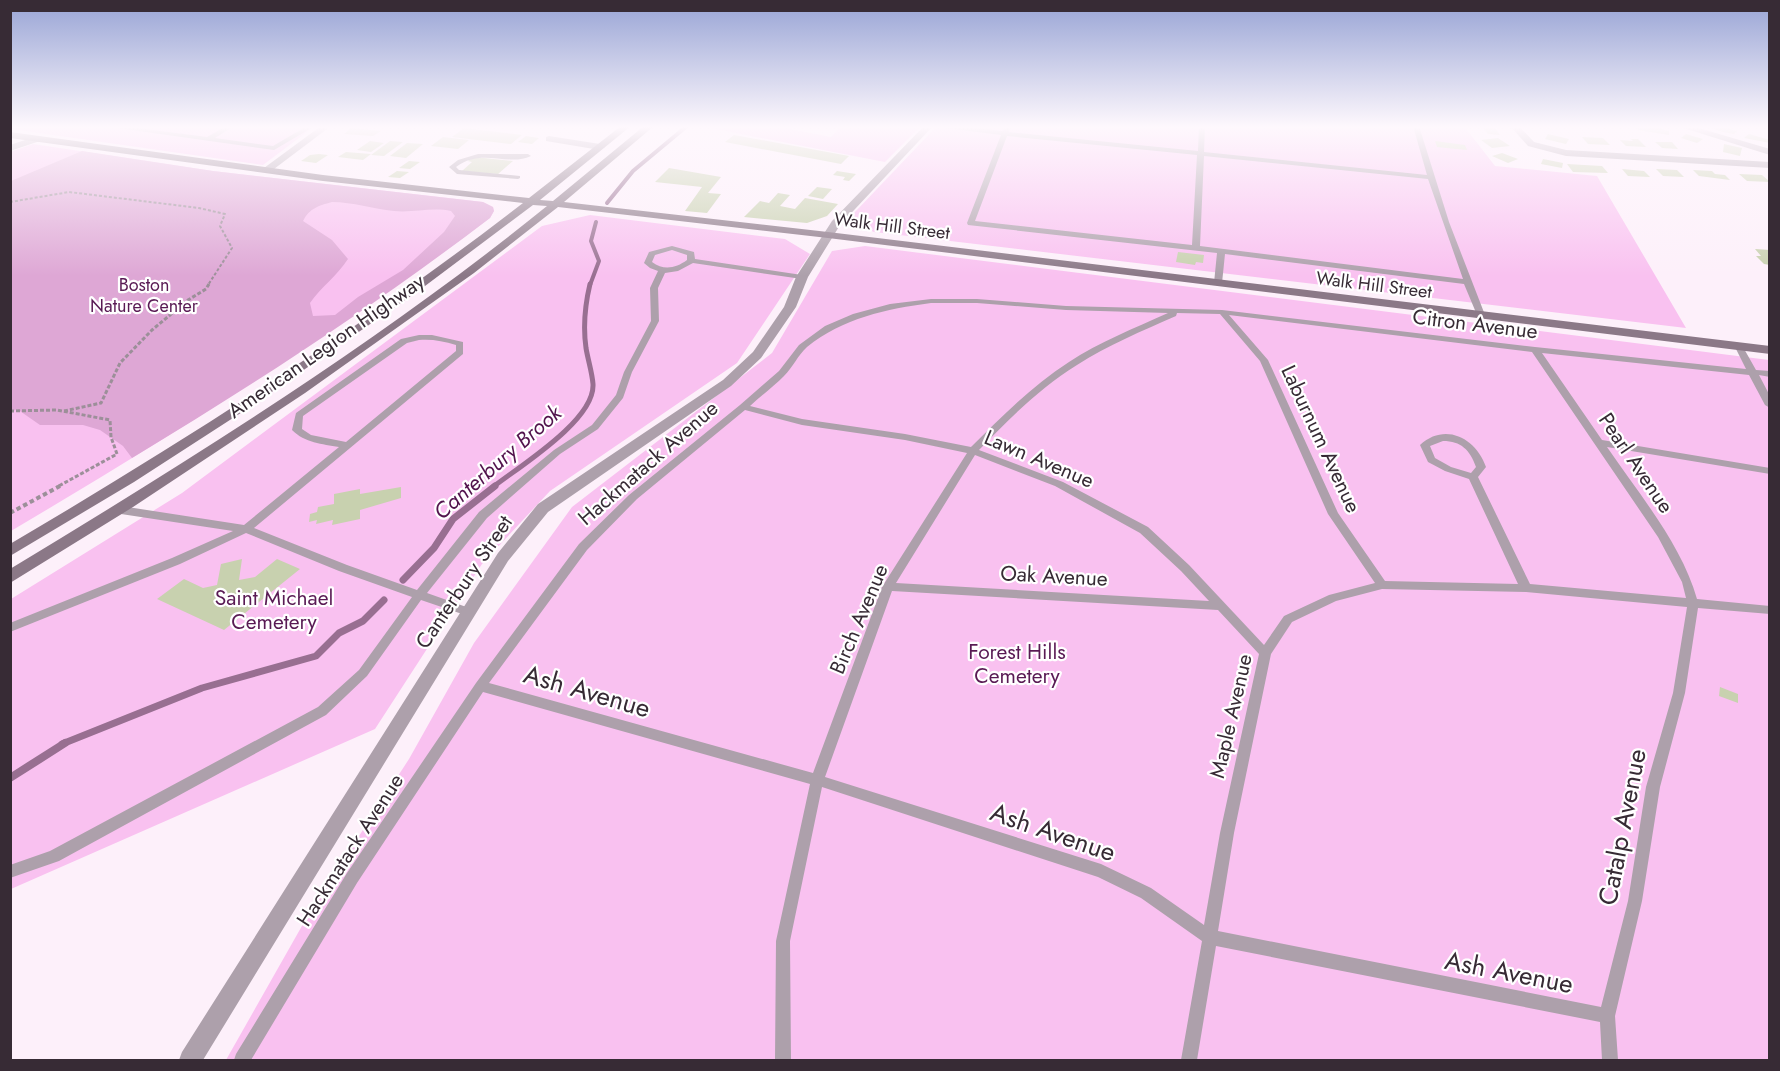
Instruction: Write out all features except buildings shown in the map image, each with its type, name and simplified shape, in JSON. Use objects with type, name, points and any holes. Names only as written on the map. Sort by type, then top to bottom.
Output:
[{"type":"main road","name":"Walk Hill Street","points":[[318,176],[828,235],[1770,350]]},
{"type":"main road","name":"American Legion Highway","points":[[10,551],[165,457],[278,383],[419,285],[564,176]]},
{"type":"main road","name":"American Legion Highway","points":[[10,577],[121,510],[325,375],[471,271],[590,176]]},
{"type":"street","name":"Canterbury Street","points":[[190,1060],[503,557],[543,508],[727,383],[757,355],[790,307],[802,277],[828,235],[846,212],[882,176]]},
{"type":"lane","points":[[506,176],[518,177]]},
{"type":"lane","points":[[989,176],[971,223],[1467,282]]},
{"type":"lane","points":[[1196,248],[1199,176]]},
{"type":"lane","points":[[1420,176],[1430,177],[1481,315]]},
{"type":"lane","points":[[691,261],[691,254],[687,251],[672,248],[659,251],[649,258],[648,263],[662,270],[679,269],[691,261],[802,277]]},
{"type":"lane","points":[[1218,283],[1221,252]]},
{"type":"lane","points":[[10,872],[54,856],[322,711],[363,672],[419,595],[483,514],[557,452],[595,427],[620,396],[628,372],[655,321],[654,288],[662,270]]},
{"type":"lane","name":"Hackmatack Avenue","points":[[242,1060],[352,878],[480,686],[549,596],[583,547],[633,497],[782,373],[802,347],[828,328],[856,316],[893,306],[931,301],[977,301],[1066,308],[1176,312]]},
{"type":"lane","name":"Citron Avenue","points":[[1176,312],[1222,312],[1535,350],[1770,374]]},
{"type":"lane","name":"Birch Avenue","points":[[783,1060],[783,941],[818,780],[888,587],[972,451],[1017,407],[1072,364],[1119,338],[1176,312]]},
{"type":"lane","name":"Laburnum Avenue","points":[[1222,312],[1264,360],[1333,514],[1382,585]]},
{"type":"lane","points":[[10,628],[176,561],[246,529],[460,352],[460,344],[444,338],[421,335],[404,341],[299,415],[297,430],[308,438],[347,445]]},
{"type":"lane","points":[[1738,347],[1770,405]]},
{"type":"lane","name":"Pearl Avenue","points":[[1535,350],[1662,535],[1687,582],[1693,604]]},
{"type":"lane","name":"Lawn Avenue","points":[[743,407],[802,422],[905,437],[972,451],[1059,484],[1144,530],[1185,568],[1265,653]]},
{"type":"lane","points":[[1473,477],[1481,467],[1479,456],[1471,445],[1454,438],[1435,438],[1425,445],[1431,460],[1448,469],[1473,477],[1526,588]]},
{"type":"lane","points":[[1599,443],[1770,471]]},
{"type":"lane","points":[[121,510],[246,529],[343,568],[468,612]]},
{"type":"lane","name":"Maple Avenue","points":[[1189,1060],[1227,832],[1265,653],[1288,619],[1334,598],[1382,585],[1526,588],[1770,610]]},
{"type":"lane","name":"Oak Avenue","points":[[888,587],[1219,606]]},
{"type":"lane","name":"Catalp Avenue","points":[[1610,1060],[1607,1016],[1635,901],[1653,787],[1679,693],[1693,604]]},
{"type":"lane","name":"Ash Avenue","points":[[480,686],[818,780],[1101,871],[1146,893],[1209,937],[1607,1016]]},
{"type":"path","points":[[10,202],[69,192],[200,208],[225,214],[220,225],[232,248],[206,289],[160,322],[120,363],[101,403],[64,411]]},
{"type":"path","points":[[10,411],[29,409],[64,411],[110,420],[111,437],[117,454],[10,513]]},
{"type":"green space","name":"Boston Nature Center","points":[[10,176],[256,176],[483,202],[493,207],[494,211],[490,218],[314,342],[134,457],[11,531]]},
{"type":"green space","name":"Boston Nature Center","points":[[23,176],[256,176],[483,202],[493,207],[494,211],[490,218],[359,313],[224,402],[132,458],[123,446],[100,430],[83,425],[40,425],[17,409],[11,412],[11,181]],"holes":[[[332,202],[394,211],[444,210],[451,211],[455,216],[444,232],[403,270],[358,297],[335,315],[313,316],[310,303],[348,259],[332,240],[303,221],[315,208]]]},
{"type":"green space","points":[[889,176],[1597,176],[1686,328],[874,232],[856,224],[853,217],[855,212]]},
{"type":"green space","name":"Saint Michael Cemetery","points":[[590,215],[785,239],[810,254],[737,363],[550,491],[482,564],[375,729],[11,889],[11,599],[182,493],[542,226]]},
{"type":"green space","name":"Forest Hills Cemetery","points":[[865,246],[1769,360],[1769,1060],[226,1060],[311,910],[409,759],[474,643],[572,507],[772,353],[832,251]]},
{"type":"waterway","name":"Canterbury Brook","points":[[607,203],[629,176]]},
{"type":"waterway","name":"Canterbury Brook","points":[[590,285],[599,261],[591,241],[596,222]]},
{"type":"waterway","name":"Canterbury Brook","points":[[493,487],[554,441],[582,412],[590,398],[593,384],[586,348],[585,324],[590,284]]},
{"type":"waterway","name":"Canterbury Brook","points":[[403,580],[434,548],[453,519],[495,486]]},
{"type":"waterway","name":"Canterbury Brook","points":[[62,744],[202,688],[316,656],[339,633],[363,621],[384,600]]},
{"type":"waterway","name":"Canterbury Brook","points":[[10,778],[65,743]]}]
